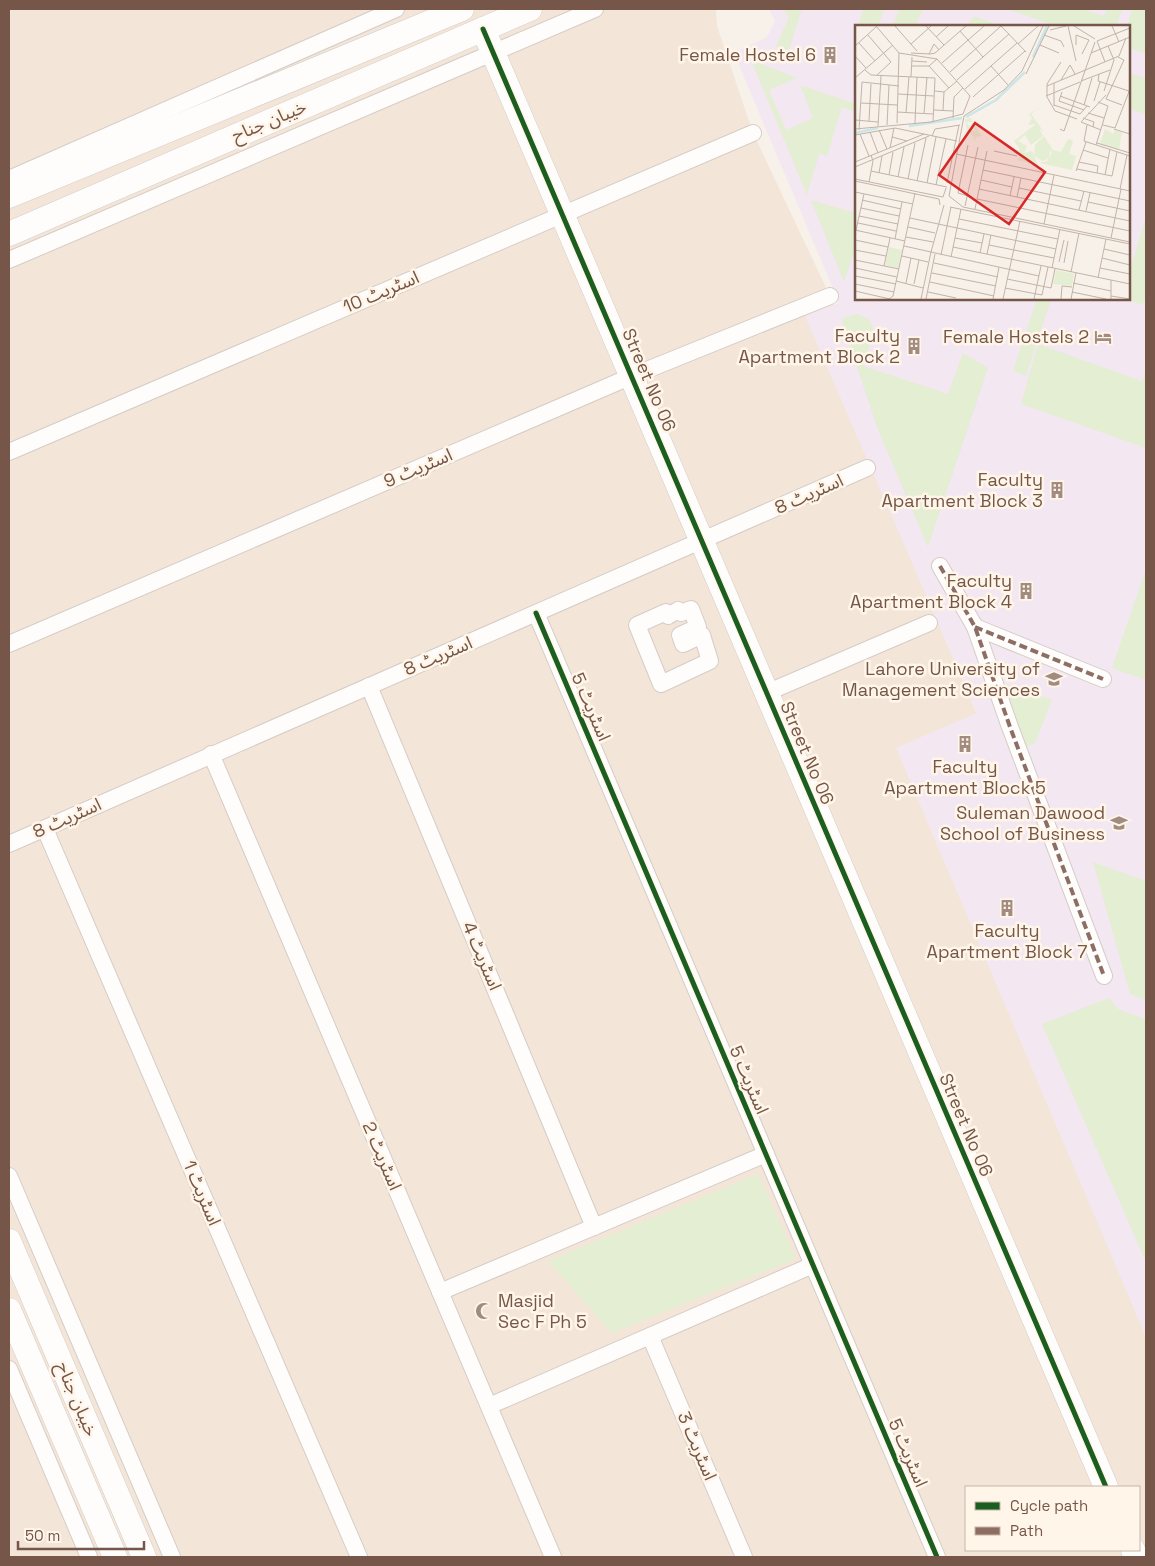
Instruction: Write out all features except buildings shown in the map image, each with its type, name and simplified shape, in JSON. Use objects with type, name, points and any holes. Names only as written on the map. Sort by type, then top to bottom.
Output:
[{"type":"main road","name":"خیبان جناح","points":[[9,196],[432,14],[462,9]]},
{"type":"main road","name":"خیبان جناح","points":[[9,234],[530,9]]},
{"type":"main road","name":"Street No 06","points":[[483,29],[1106,1486]]},
{"type":"main road","name":"خیبان جناح","points":[[9,1241],[144,1557]]},
{"type":"main road","name":"خیبان جناح","points":[[9,1310],[115,1557]]},
{"type":"street","points":[[9,180],[396,9]]},
{"type":"street","points":[[9,260],[595,9]]},
{"type":"street","name":"اسٹریٹ 10","points":[[9,452],[754,134]]},
{"type":"street","name":"اسٹریٹ 9","points":[[9,644],[632,376],[830,296]]},
{"type":"street","name":"اسٹریٹ 8","points":[[9,844],[867,468]]},
{"type":"street","points":[[940,566],[975,627],[1013,736],[1104,976]]},
{"type":"street","points":[[678,610],[681,613],[691,610],[698,628],[680,635],[683,644],[702,636],[710,661],[661,684],[637,625],[666,612],[668,616],[678,610]]},
{"type":"street","name":"اسٹریٹ 5","points":[[536,613],[937,1557]]},
{"type":"street","points":[[766,693],[929,623]]},
{"type":"street","points":[[975,627],[1103,679]]},
{"type":"street","name":"اسٹریٹ 4","points":[[369,686],[594,1227]]},
{"type":"street","name":"اسٹریٹ 2","points":[[211,754],[553,1557]]},
{"type":"street","name":"اسٹریٹ 1","points":[[44,828],[359,1557]]},
{"type":"street","points":[[440,1292],[766,1154]]},
{"type":"street","points":[[9,1176],[172,1557]]},
{"type":"street","points":[[489,1406],[813,1265]]},
{"type":"street","name":"اسٹریٹ 3","points":[[650,1336],[744,1557]]},
{"type":"street","points":[[9,1369],[89,1557]]},
{"type":"shaded area","points":[[9,9],[716,9],[717,26],[753,133],[830,296],[947,644],[977,714],[897,748],[1146,1315],[1146,1557],[9,1557]]},
{"type":"shaded area","name":"Lahore University of Management Sciences","points":[[769,9],[1146,9],[1146,1337],[896,748],[977,713],[805,316],[839,303],[734,53],[767,37],[775,21]]},
{"type":"green space","points":[[784,9],[802,9],[788,53],[776,46],[789,18]]},
{"type":"green space","points":[[863,9],[884,9],[878,25],[858,25]]},
{"type":"green space","points":[[900,9],[923,10],[916,25],[892,25]]},
{"type":"green space","points":[[1007,9],[1083,9],[1104,16],[1107,9],[1123,9],[1116,25],[1053,25]]},
{"type":"green space","points":[[1132,9],[1146,9],[1146,54],[1130,48],[1130,25],[1127,25]]},
{"type":"green space","points":[[974,16],[998,25],[968,25]]},
{"type":"green space","points":[[751,60],[797,78],[769,90],[786,130],[813,118],[800,85],[855,104],[855,112],[842,107],[827,156],[819,154],[807,195]]},
{"type":"green space","points":[[1130,73],[1146,78],[1146,115],[1130,108]]},
{"type":"green space","points":[[811,200],[855,213],[855,249],[844,282]]},
{"type":"green space","points":[[1146,216],[1146,295],[1143,305],[1129,300],[1130,271]]},
{"type":"green space","points":[[1037,300],[1051,300],[1026,376],[1013,371]]},
{"type":"green space","points":[[858,314],[870,320],[874,332],[863,366],[948,394],[963,353],[988,368],[928,547],[878,430],[842,322],[843,318]]},
{"type":"green space","points":[[1038,344],[1142,381],[1146,370],[1146,448],[1021,404]]},
{"type":"green space","points":[[1146,569],[1146,680],[1112,668]]},
{"type":"green space","points":[[998,681],[1052,700],[1035,743],[1025,748]]},
{"type":"green space","points":[[1093,862],[1146,881],[1146,1001],[1130,994]]},
{"type":"green space","points":[[1109,998],[1118,1009],[1146,1019],[1146,1262],[1042,1024]]},
{"type":"green space","points":[[758,1174],[796,1259],[612,1333],[548,1261]]},
{"type":"marked path","points":[[940,566],[975,627],[1010,727],[1104,976]]},
{"type":"marked path","points":[[975,627],[1103,679]]},
{"type":"cycle path","points":[[483,29],[1106,1486]]},
{"type":"cycle path","points":[[536,613],[937,1557]]},
{"type":"place","name":"Female Hostel 6","points":[[830,55]]},
{"type":"place","name":"Female Hostels 2","points":[[1103,337]]},
{"type":"place","name":"Faculty Apartment Block 2","points":[[914,346]]},
{"type":"place","name":"Faculty Apartment Block 3","points":[[1057,490]]},
{"type":"place","name":"Faculty Apartment Block 4","points":[[1026,591]]},
{"type":"place","name":"Lahore University of Management Sciences","points":[[1054,679]]},
{"type":"place","name":"Faculty Apartment Block 5","points":[[965,744]]},
{"type":"place","name":"Suleman Dawood School of Business","points":[[1119,823]]},
{"type":"place","name":"Faculty Apartment Block 7","points":[[1007,908]]},
{"type":"place","name":"Masjid Sec F Ph 5","points":[[484,1311]]}]
